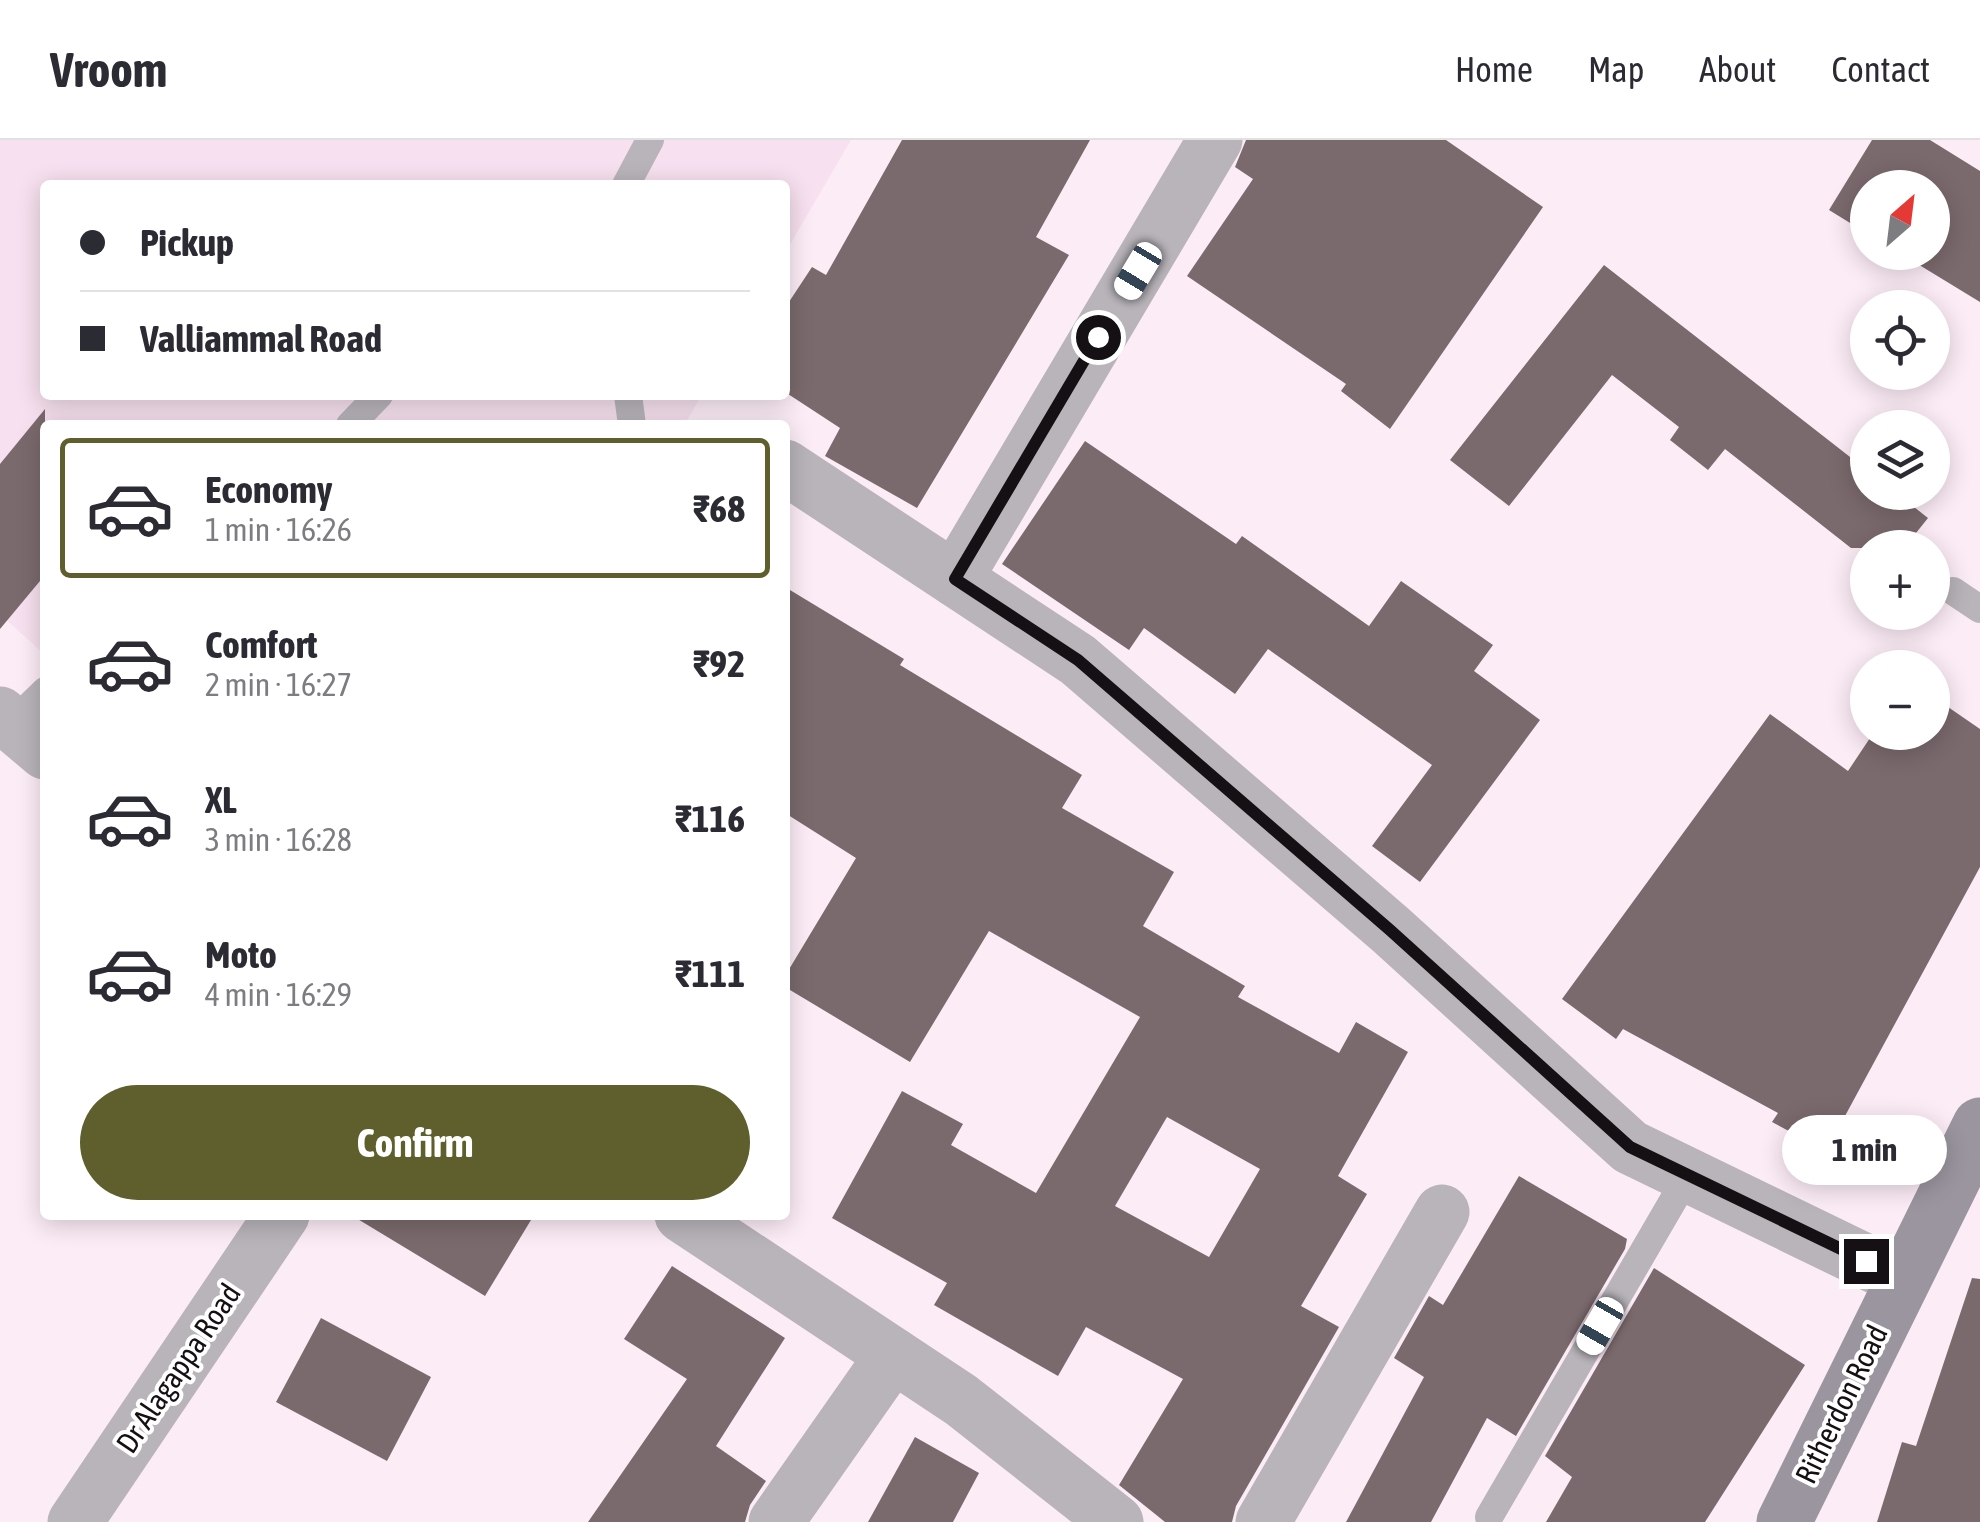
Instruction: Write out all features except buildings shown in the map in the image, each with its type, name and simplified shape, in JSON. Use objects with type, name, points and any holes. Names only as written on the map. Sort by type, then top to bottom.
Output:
[{"type":"main road","name":"Ritherdon Road","points":[[1784,1522],[1980,1125]]},
{"type":"street","points":[[955,579],[1216,140]]},
{"type":"street","points":[[790,470],[1078,660],[1390,930],[1630,1147],[1902,1279]]},
{"type":"street","points":[[1263,1522],[1442,1212]]},
{"type":"street","name":"Dr Alagappa Road","points":[[74,1522],[279,1220]]},
{"type":"street","points":[[690,1220],[961,1400],[1116,1522]]},
{"type":"street","points":[[776,1522],[893,1355]]},
{"type":"lane","points":[[629,180],[650,140]]},
{"type":"lane","points":[[355,420],[374,400]]},
{"type":"lane","points":[[1953,592],[1980,609]]},
{"type":"lane","points":[[1489,1518],[1688,1175]]},
{"type":"shaded area","points":[[0,140],[851,140],[790,244],[790,180],[40,180],[40,400],[699,400],[687,420],[40,420],[40,650],[0,614]]},
{"type":"route","points":[[1098,337],[955,579],[1078,660],[1390,930],[1630,1147],[1866,1261]]}]
